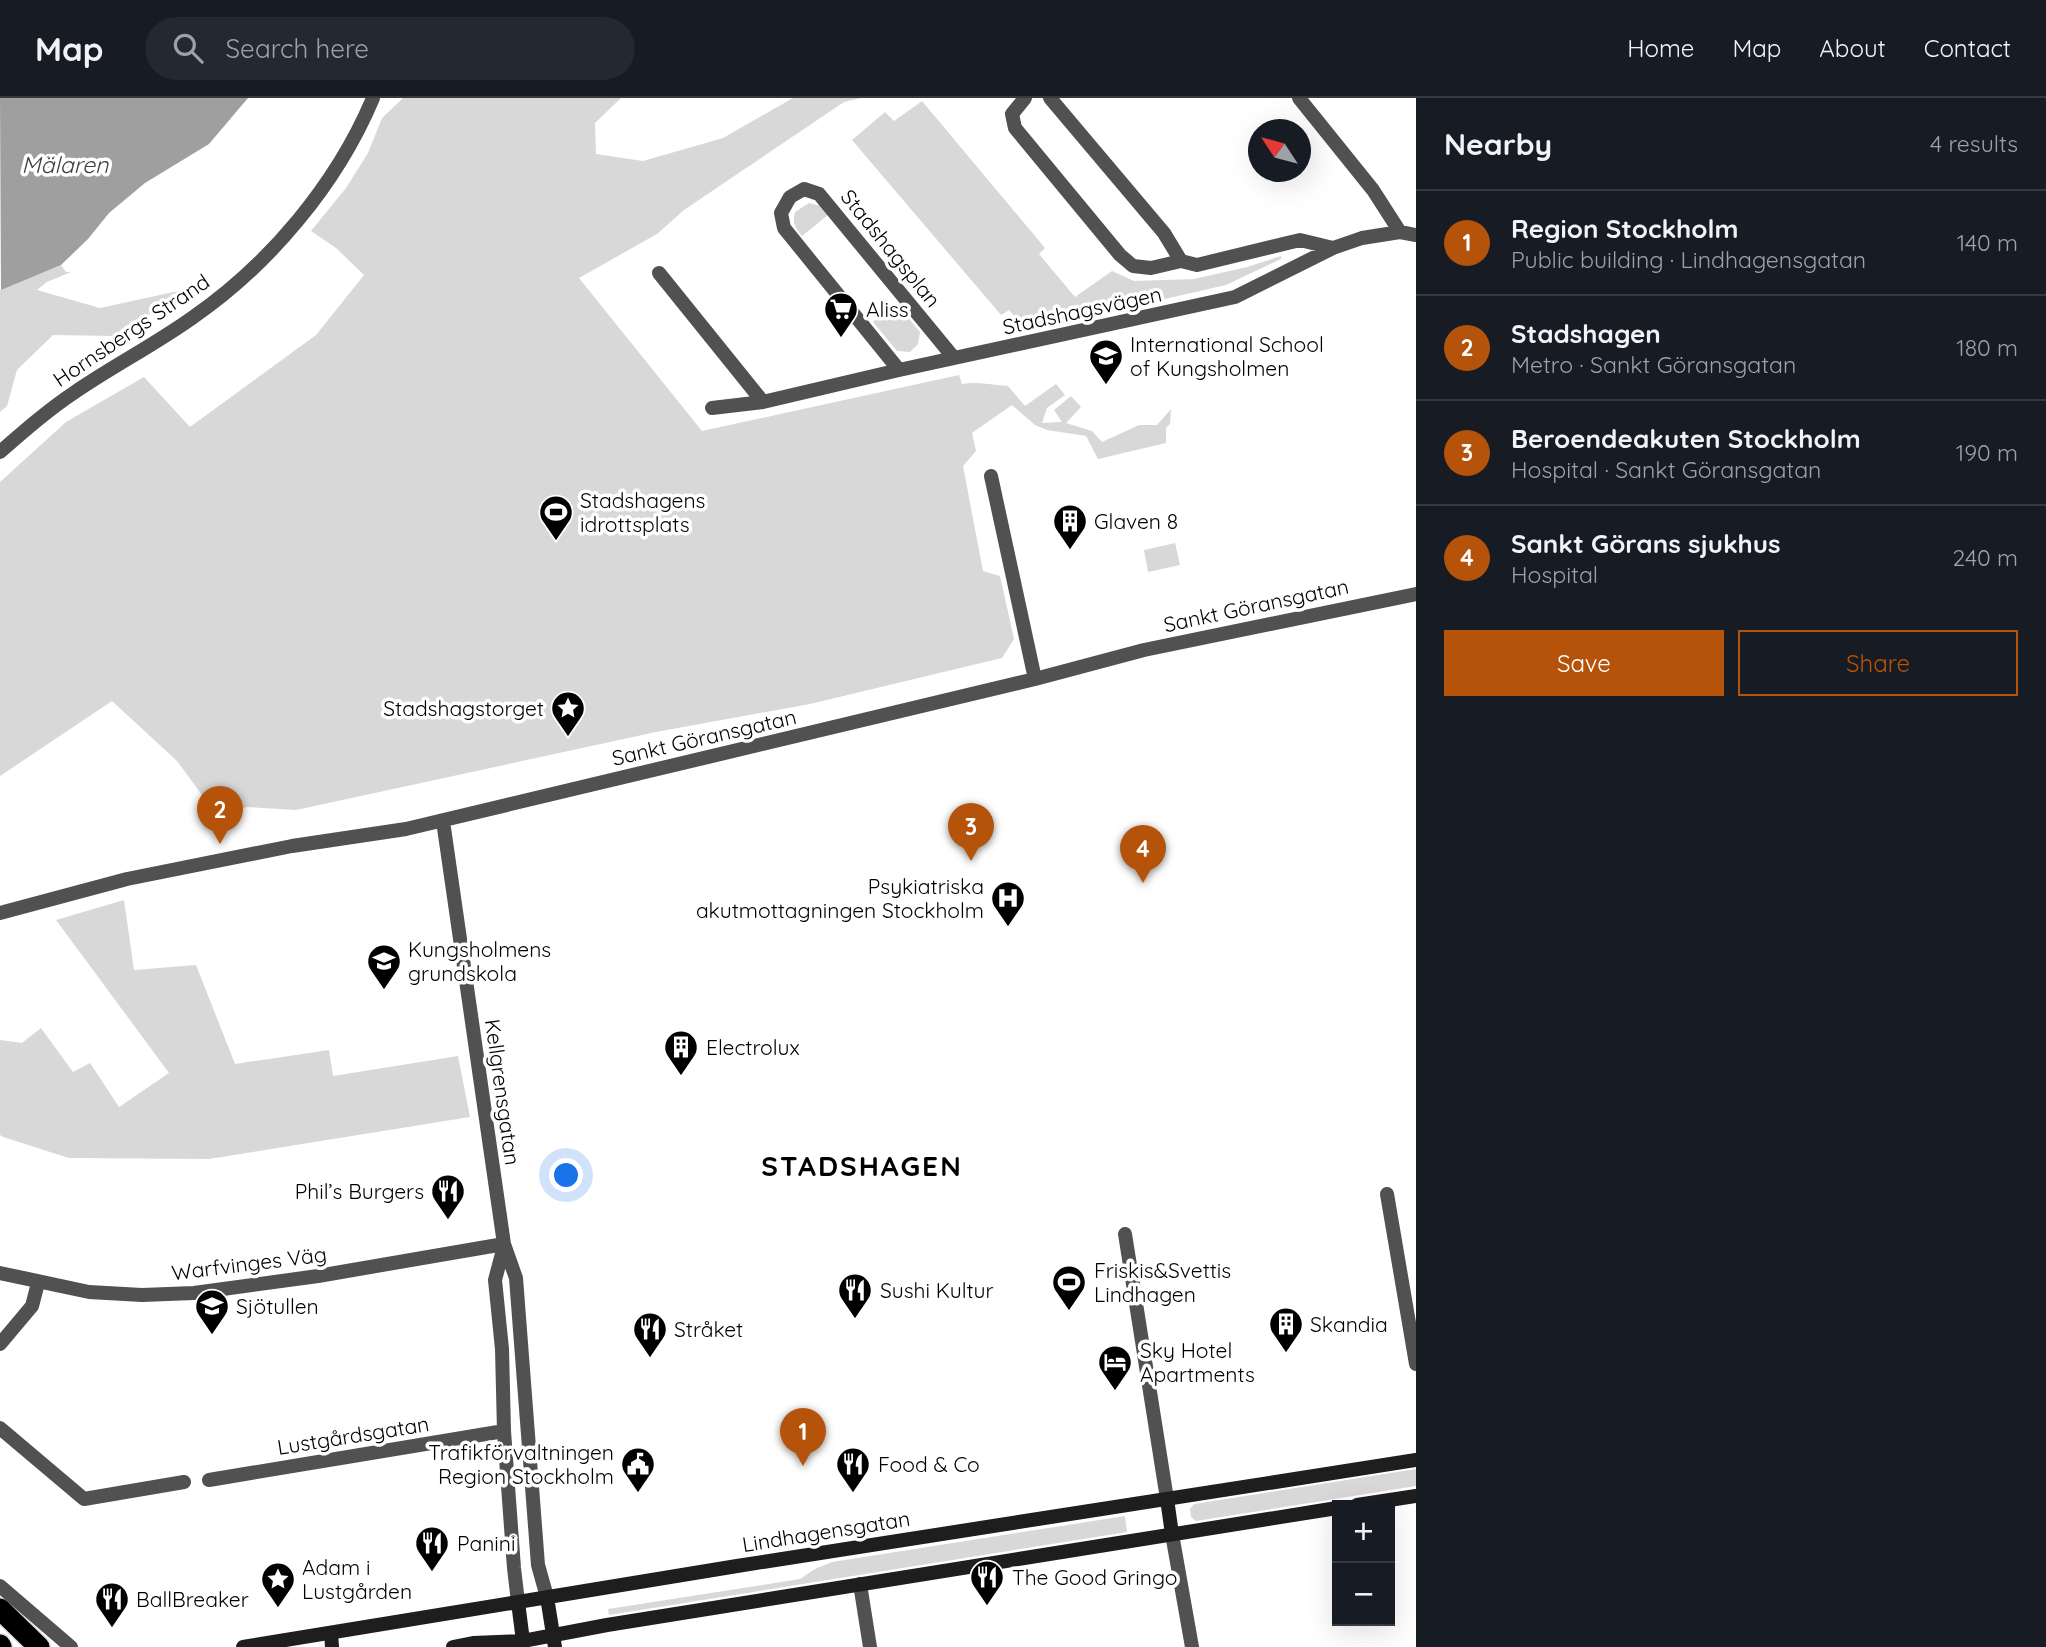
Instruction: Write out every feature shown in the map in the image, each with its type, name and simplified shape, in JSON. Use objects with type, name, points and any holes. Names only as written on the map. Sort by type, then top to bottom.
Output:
[{"type":"highway","points":[[0,1609],[39,1647]]},
{"type":"street","name":"Hornsbergs Strand","points":[[0,452],[48,411],[192,318],[245,275],[317,195],[343,157],[373,98]]},
{"type":"street","points":[[1025,98],[1012,114],[1015,128],[1120,256],[1133,266],[1151,268],[1181,261],[1197,265],[1300,240],[1333,248]]},
{"type":"street","points":[[1050,98],[1164,233],[1181,261]]},
{"type":"street","points":[[1299,98],[1373,190],[1400,232],[1416,236]]},
{"type":"street","name":"Stadshagsplan","points":[[899,370],[784,228],[781,213],[790,197],[804,189],[818,194],[954,358]]},
{"type":"street","name":"Stadshagsvägen","points":[[712,408],[763,402],[1235,297],[1333,248],[1362,238],[1400,232]]},
{"type":"street","points":[[659,274],[763,402]]},
{"type":"street","points":[[991,476],[1035,679]]},
{"type":"street","name":"Sankt Göransgatan","points":[[0,913],[127,879],[292,846],[443,821],[1035,679],[1144,650],[1416,594]]},
{"type":"street","name":"Kellgrensgatan","points":[[443,821],[504,1244],[516,1278],[538,1565],[547,1597],[554,1641]]},
{"type":"street","points":[[1387,1194],[1416,1364]]},
{"type":"street","points":[[1125,1234],[1192,1647]]},
{"type":"street","name":"Kellgrensgatan","points":[[504,1244],[495,1280],[502,1349],[504,1432],[514,1569],[522,1644]]},
{"type":"street","name":"Warfvinges Väg","points":[[0,1273],[38,1283],[99,1293],[194,1293],[318,1276],[504,1244]]},
{"type":"street","points":[[0,1344],[32,1306],[38,1283]]},
{"type":"street","points":[[0,1428],[84,1499],[184,1482]]},
{"type":"street","name":"Lustgårdsgatan","points":[[209,1480],[504,1432]]},
{"type":"street","name":"Lindhagensgatan","points":[[243,1647],[332,1640],[547,1597],[1416,1460]]},
{"type":"street","points":[[1390,1500],[1416,1496]]},
{"type":"street","points":[[453,1647],[473,1643],[522,1644],[554,1641],[607,1625],[1332,1509]]},
{"type":"street","points":[[860,1584],[870,1647]]},
{"type":"street","points":[[0,1586],[71,1647]]},
{"type":"shaded area","name":"Stadshagens idrottsplats","points":[[403,98],[621,98],[595,123],[596,154],[643,161],[723,138],[793,98],[861,98],[844,102],[684,210],[657,234],[579,278],[702,431],[959,375],[962,384],[1008,386],[1025,406],[1056,384],[1065,395],[1047,408],[1042,423],[1062,422],[1054,410],[1071,396],[1081,407],[1066,423],[1092,431],[1102,442],[1139,425],[1157,425],[1171,409],[1170,424],[1166,428],[1166,443],[1098,459],[1086,436],[1047,430],[1035,425],[1012,405],[972,433],[976,451],[963,466],[983,571],[1000,576],[1014,639],[1002,658],[810,704],[656,732],[296,810],[247,807],[216,814],[177,761],[112,701],[0,776],[0,482],[66,422],[144,377],[190,427],[316,335],[364,275],[336,248],[311,231],[346,188],[368,153],[382,118]]},
{"type":"shaded area","points":[[922,101],[1045,248],[1039,254],[1075,297],[1112,271],[1134,281],[1194,279],[1281,256],[1281,259],[1226,285],[1030,330],[1009,310],[1001,315],[852,140],[885,112],[894,121]]},
{"type":"shaded area","points":[[809,203],[821,206],[828,215],[802,236],[795,225],[794,216],[795,212]]},
{"type":"shaded area","points":[[61,265],[66,272],[71,272],[47,282],[37,290],[100,308],[192,288],[115,336],[53,335],[17,370],[7,406],[0,412],[0,290]]},
{"type":"shaded area","points":[[896,303],[920,332],[918,344],[910,352],[897,351],[873,322]]},
{"type":"shaded area","points":[[1175,543],[1180,565],[1148,572],[1144,550]]},
{"type":"shaded area","points":[[124,900],[134,970],[196,965],[235,1064],[329,1050],[333,1076],[458,1056],[470,1117],[209,1159],[69,1158],[3,1137],[0,1135],[0,1040],[22,1043],[41,1028],[73,1072],[90,1063],[119,1107],[169,1073],[56,920]]},
{"type":"shaded area","points":[[1416,1469],[1416,1486],[1196,1521],[1191,1517],[1190,1509],[1194,1504]]},
{"type":"shaded area","points":[[1125,1516],[1127,1532],[609,1615],[608,1609],[800,1579],[832,1562]]},
{"type":"water","name":"Mälaren","points":[[0,98],[248,98],[209,144],[145,183],[109,213],[88,239],[61,265],[1,290]]},
{"type":"place","name":"Aliss","points":[[841,339]]},
{"type":"place","name":"International School of Kungsholmen","points":[[1106,386]]},
{"type":"place","name":"Stadshagens idrottsplats","points":[[556,542]]},
{"type":"place","name":"Glaven 8","points":[[1070,551]]},
{"type":"place","name":"Stadshagstorget","points":[[568,738]]},
{"type":"place","name":"Stadshagen","points":[[220,844]]},
{"type":"place","name":"Beroendeakuten Stockholm","points":[[971,861]]},
{"type":"place","name":"Sankt Görans sjukhus","points":[[1143,883]]},
{"type":"place","name":"Psykiatriska akutmottagningen Stockholm","points":[[1008,928]]},
{"type":"place","name":"Kungsholmens grundskola","points":[[384,991]]},
{"type":"place","name":"Electrolux","points":[[681,1077]]},
{"type":"place","name":"Phil’s Burgers","points":[[448,1221]]},
{"type":"place","name":"Friskis&Svettis Lindhagen","points":[[1069,1312]]},
{"type":"place","name":"Sushi Kultur","points":[[855,1320]]},
{"type":"place","name":"Sjötullen","points":[[212,1336]]},
{"type":"place","name":"Skandia","points":[[1286,1354]]},
{"type":"place","name":"Stråket","points":[[650,1359]]},
{"type":"place","name":"Sky Hotel Apartments","points":[[1115,1392]]},
{"type":"place","name":"Region Stockholm","points":[[803,1466]]},
{"type":"place","name":"Trafikförvaltningen Region Stockholm","points":[[638,1494]]},
{"type":"place","name":"Food & Co","points":[[853,1494]]},
{"type":"place","name":"Panini","points":[[432,1573]]},
{"type":"place","name":"The Good Gringo","points":[[987,1607]]},
{"type":"place","name":"Adam i Lustgården","points":[[278,1609]]},
{"type":"place","name":"BallBreaker","points":[[112,1629]]},
{"type":"district","name":"STADSHAGEN","points":[[862,1165]]}]
